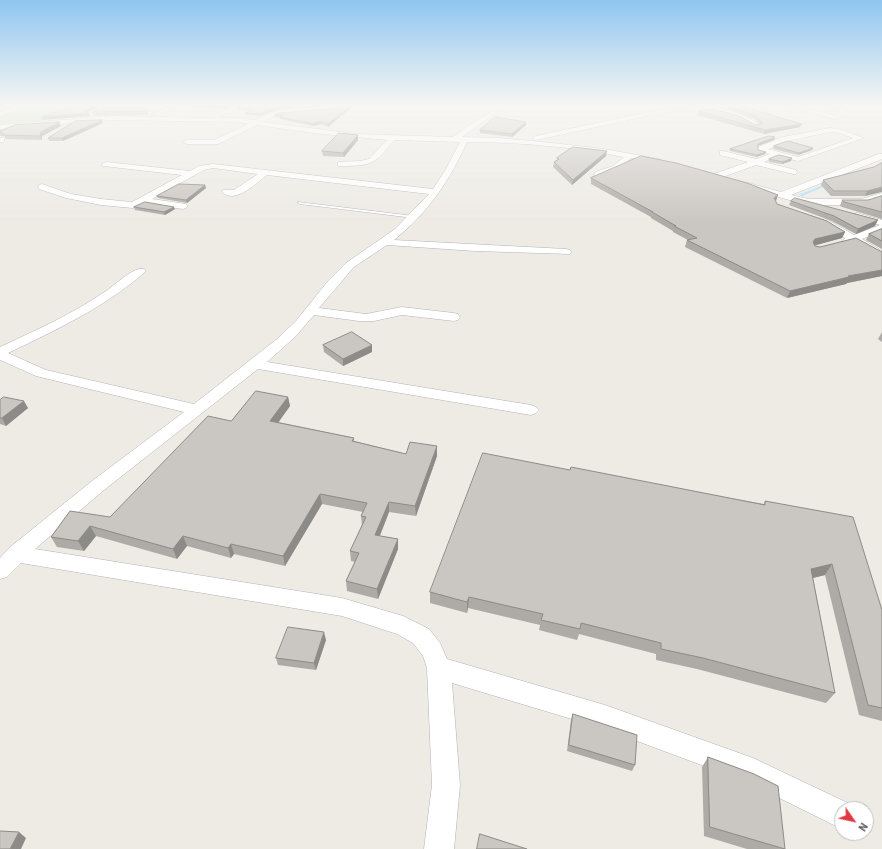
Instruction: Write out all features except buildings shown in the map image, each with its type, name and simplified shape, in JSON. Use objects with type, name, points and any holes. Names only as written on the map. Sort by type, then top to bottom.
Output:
[{"type":"street","points":[[341,164],[361,164],[372,161],[387,144]]},
{"type":"street","points":[[0,571],[16,554],[116,470],[197,410],[283,340],[311,312],[330,286],[351,264],[384,242],[414,217],[436,192],[454,163],[459,144]]},
{"type":"street","points":[[534,144],[629,155],[665,163]]},
{"type":"street","points":[[774,144],[758,148],[798,159],[810,158],[844,144]]},
{"type":"street","points":[[770,145],[810,158]]},
{"type":"street","points":[[723,153],[792,172]]},
{"type":"street","points":[[778,154],[713,175],[784,199],[806,202],[882,223]]},
{"type":"street","points":[[598,174],[612,170],[622,164],[629,155]]},
{"type":"street","points":[[784,199],[882,156]]},
{"type":"street","points":[[106,164],[192,174]]},
{"type":"street","points":[[42,187],[69,196],[101,202],[131,205],[202,168],[212,166],[436,192]]},
{"type":"street","points":[[226,192],[236,193],[266,172]]},
{"type":"street","points":[[806,202],[861,202],[882,196]]},
{"type":"street","points":[[143,200],[183,206]]},
{"type":"street","points":[[848,213],[861,202]]},
{"type":"street","points":[[815,218],[838,228],[882,256]]},
{"type":"street","points":[[840,244],[855,240],[882,228]]},
{"type":"street","points":[[384,242],[566,252]]},
{"type":"street","points":[[0,354],[81,311],[113,292],[140,271]]},
{"type":"street","points":[[311,312],[373,317],[402,311],[454,317]]},
{"type":"street","points":[[0,354],[41,373],[197,410]]},
{"type":"street","points":[[254,364],[531,410]]},
{"type":"street","points":[[16,554],[342,607],[403,626],[421,636],[432,650],[438,668],[446,784],[439,849]]},
{"type":"street","points":[[438,668],[605,717],[753,771],[834,811]]},
{"type":"lane","points":[[300,203],[414,217]]},
{"type":"waterway","points":[[801,195],[829,184]]}]
